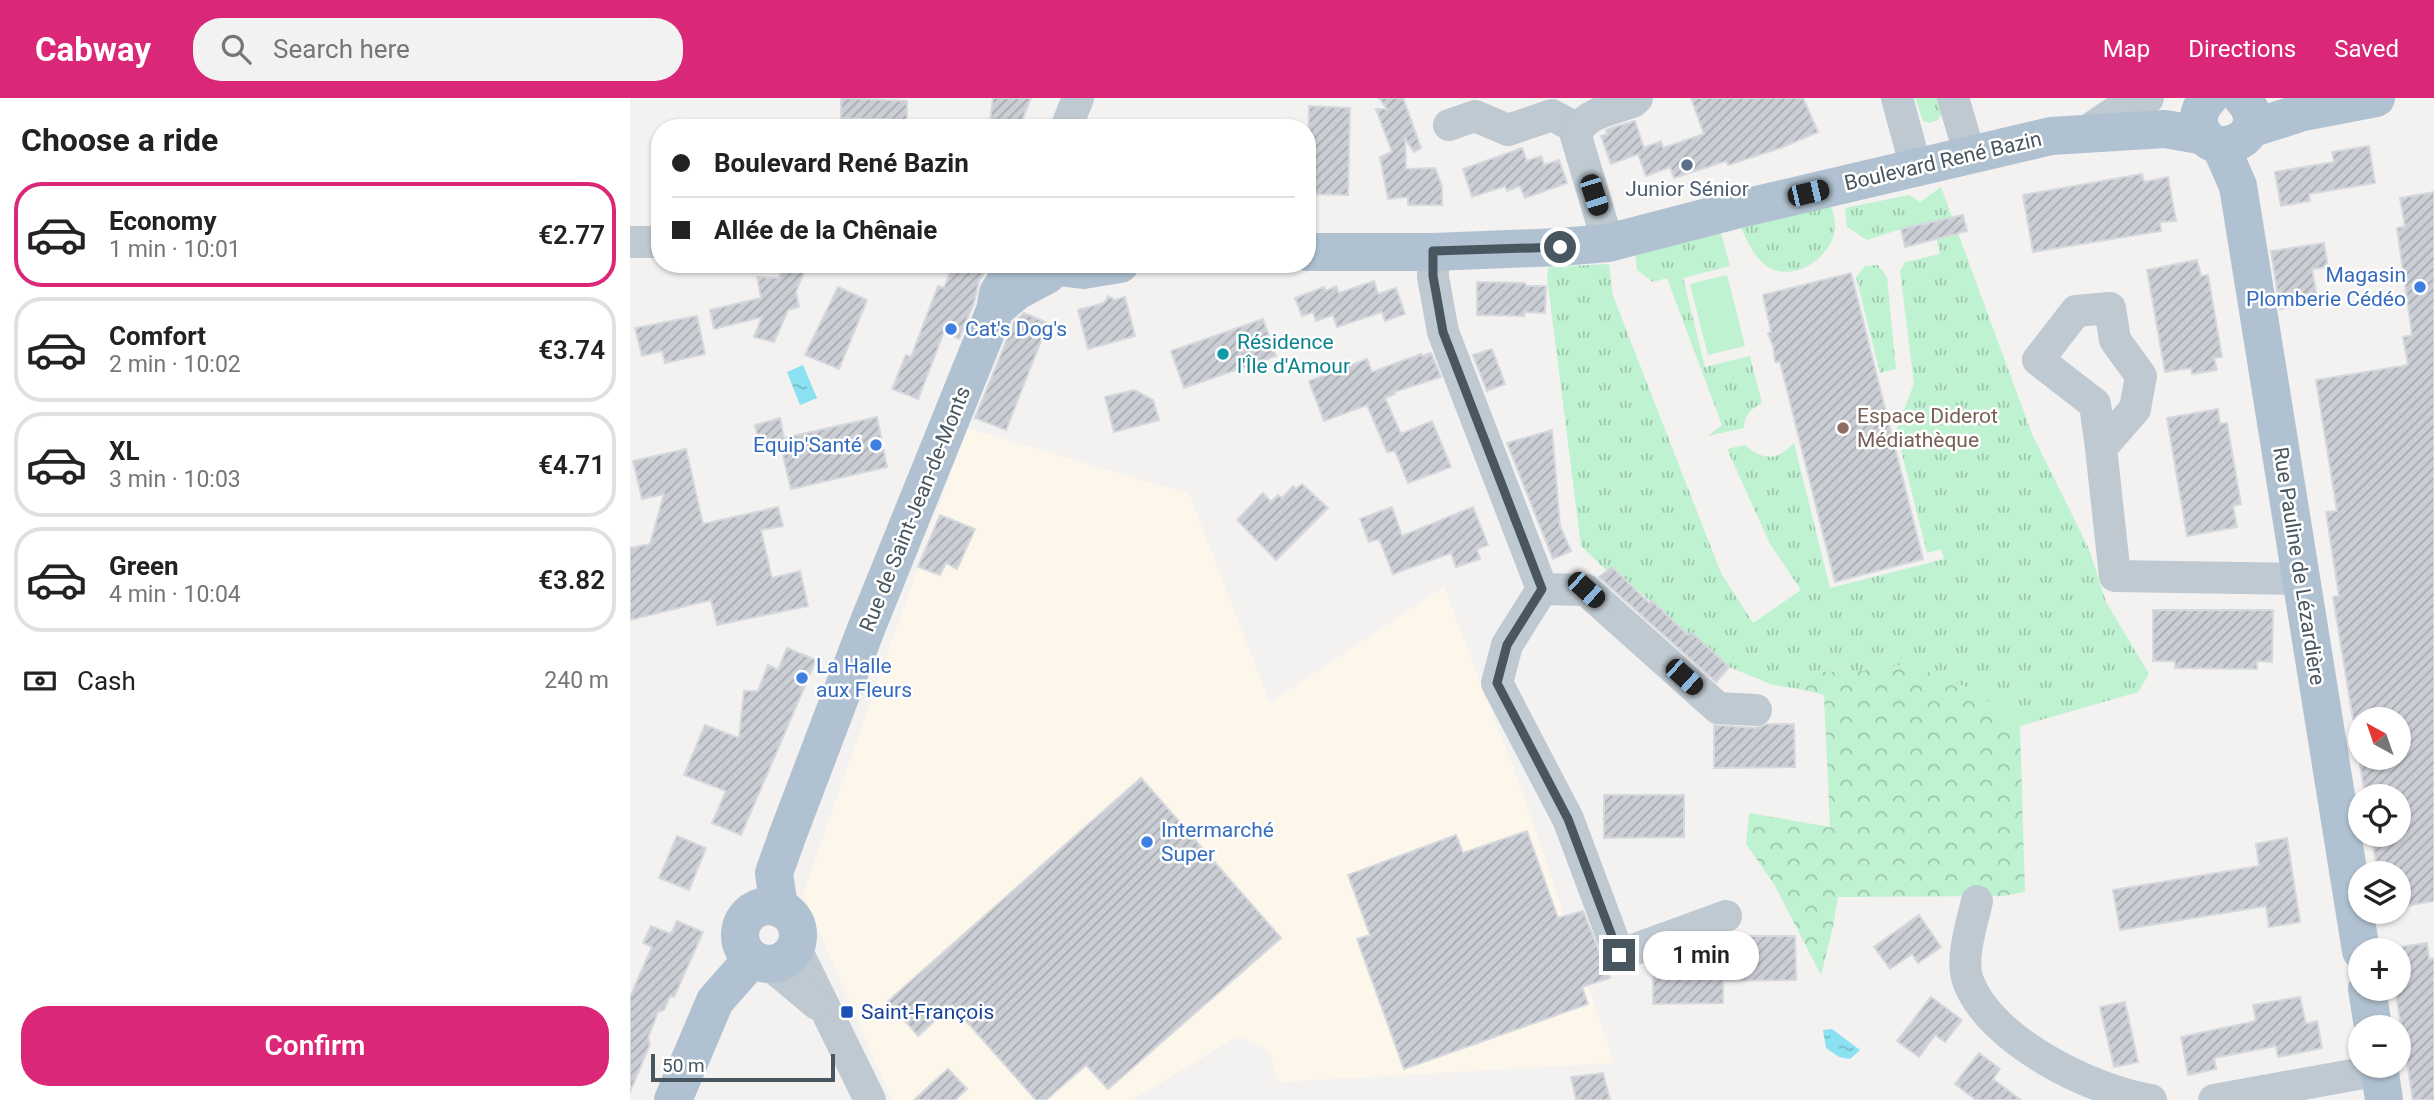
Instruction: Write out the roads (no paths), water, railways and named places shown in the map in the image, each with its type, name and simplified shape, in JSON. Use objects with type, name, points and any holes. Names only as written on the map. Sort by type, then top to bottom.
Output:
[{"type":"main road","points":[[2224,116],[2304,113],[2376,98]]},
{"type":"main road","name":"Boulevard René Bazin","points":[[1316,252],[1433,251],[1608,243],[1735,210],[2051,136],[2084,134],[2157,114],[2224,116]]},
{"type":"main road","name":"Rue Pauline de Lézardière","points":[[2224,116],[2359,938]]},
{"type":"main road","name":"Rue de Saint-Jean-de-Monts","points":[[779,908],[774,873],[788,834],[874,610],[995,310],[1037,273]]},
{"type":"main road","points":[[673,1100],[715,1001],[772,957],[797,928],[794,920],[779,908],[761,907],[746,918],[742,926],[741,944],[772,957]]},
{"type":"street","points":[[1070,119],[1078,98]]},
{"type":"street","points":[[1608,243],[1578,144],[1578,129],[1592,116],[1633,103],[1637,98]]},
{"type":"street","points":[[1897,98],[1916,168]]},
{"type":"street","points":[[1953,98],[1970,155]]},
{"type":"street","points":[[1450,125],[1475,116],[1508,130],[1552,116],[1578,129]]},
{"type":"street","points":[[630,242],[651,242]]},
{"type":"street","points":[[1433,251],[1433,276],[1443,332],[1542,589]]},
{"type":"street","points":[[2101,448],[2115,576],[2301,579]]},
{"type":"street","points":[[1542,589],[1586,590],[1718,708],[1756,710]]},
{"type":"street","points":[[1542,589],[1507,645],[1497,683],[1568,819],[1619,955],[1726,916]]},
{"type":"street","points":[[1977,901],[1966,947],[1967,979],[1985,1009],[2014,1038],[2053,1064],[2097,1085],[2151,1100]]},
{"type":"street","points":[[772,957],[826,1012],[870,1100]]},
{"type":"street","points":[[2214,1100],[2381,1079]]},
{"type":"water","points":[[803,365],[817,398],[800,405],[787,372]]},
{"type":"water","points":[[1832,1029],[1860,1050],[1850,1059],[1839,1057],[1826,1048],[1823,1030]]},
{"type":"place","name":"Junior Sénior","points":[[1687,165]]},
{"type":"place","name":"Magasin Plomberie Cédéo","points":[[2420,287]]},
{"type":"place","name":"Cat's Dog's","points":[[951,329]]},
{"type":"place","name":"Résidence l'Île d'Amour","points":[[1223,354]]},
{"type":"place","name":"Espace Diderot Médiathèque","points":[[1843,428]]},
{"type":"place","name":"Equip'Santé","points":[[876,445]]},
{"type":"place","name":"La Halle aux Fleurs","points":[[802,678]]},
{"type":"place","name":"Intermarché Super","points":[[1147,842]]},
{"type":"place","name":"Saint-François","points":[[847,1012]]}]
